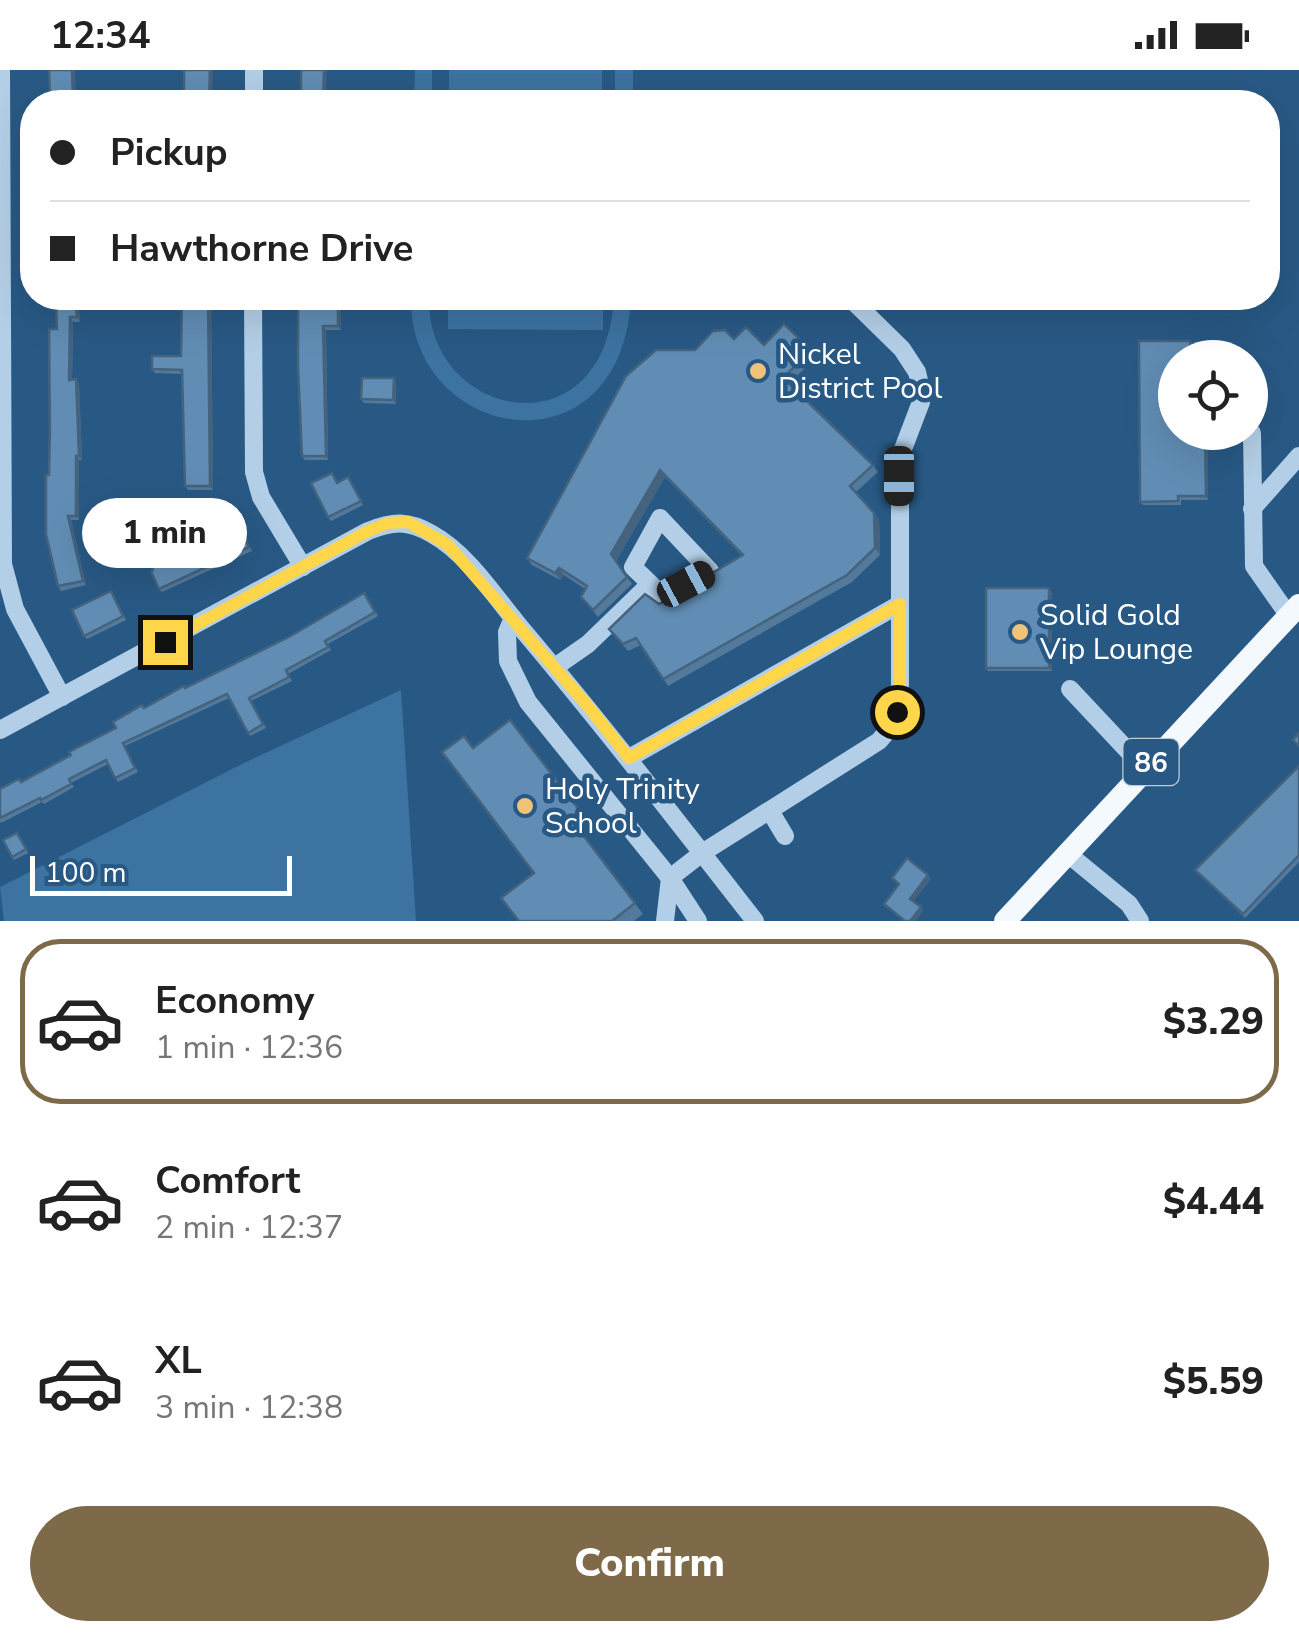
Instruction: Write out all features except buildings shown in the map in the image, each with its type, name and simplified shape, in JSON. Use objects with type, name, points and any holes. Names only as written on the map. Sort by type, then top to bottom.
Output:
[{"type":"main road","name":"86","points":[[1003,921],[1294,610]]},
{"type":"street","points":[[1,70],[3,564],[15,609],[62,697]]},
{"type":"street","points":[[253,310],[254,472],[261,497],[302,567]]},
{"type":"street","points":[[665,921],[670,878],[702,853],[889,732],[895,722],[900,685],[900,457],[922,402],[921,389],[917,372],[902,349],[862,310]]},
{"type":"street","points":[[1252,450],[1254,566],[1294,610]]},
{"type":"street","points":[[1252,509],[1299,456]]},
{"type":"street","points":[[660,518],[710,571],[663,596],[650,584],[633,567],[660,518]]},
{"type":"street","points":[[0,730],[368,531],[388,523],[408,522],[448,545],[513,618],[756,921]]},
{"type":"street","points":[[555,667],[588,644],[650,584]]},
{"type":"street","points":[[629,758],[900,604]]},
{"type":"street","points":[[513,618],[507,632],[508,661],[528,702],[670,878],[698,921]]},
{"type":"street","points":[[1070,690],[1145,769]]},
{"type":"street","points":[[770,811],[785,836]]},
{"type":"street","points":[[1068,854],[1129,904],[1140,921]]},
{"type":"shaded area","points":[[415,70],[432,70],[432,90],[414,90]]},
{"type":"shaded area","points":[[449,70],[602,70],[602,90],[449,90]]},
{"type":"shaded area","points":[[615,70],[633,70],[633,90],[615,90]]},
{"type":"shaded area","points":[[413,310],[431,310],[436,339],[456,372],[484,393],[517,403],[551,399],[581,381],[603,348],[611,310],[629,310],[619,356],[592,395],[556,416],[516,420],[477,409],[443,384],[419,347]]},
{"type":"shaded area","points":[[448,310],[603,310],[603,330],[448,329]]},
{"type":"shaded area","points":[[401,690],[416,921],[4,921],[0,887],[244,763]]},
{"type":"place","name":"Nickel District Pool","points":[[758,371]]},
{"type":"place","name":"Solid Gold Vip Lounge","points":[[1020,632]]},
{"type":"place","name":"Holy Trinity School","points":[[525,806]]},
{"type":"route","points":[[165,642],[368,531],[388,523],[408,522],[448,545],[470,568],[629,758],[900,604],[897,712]]}]
